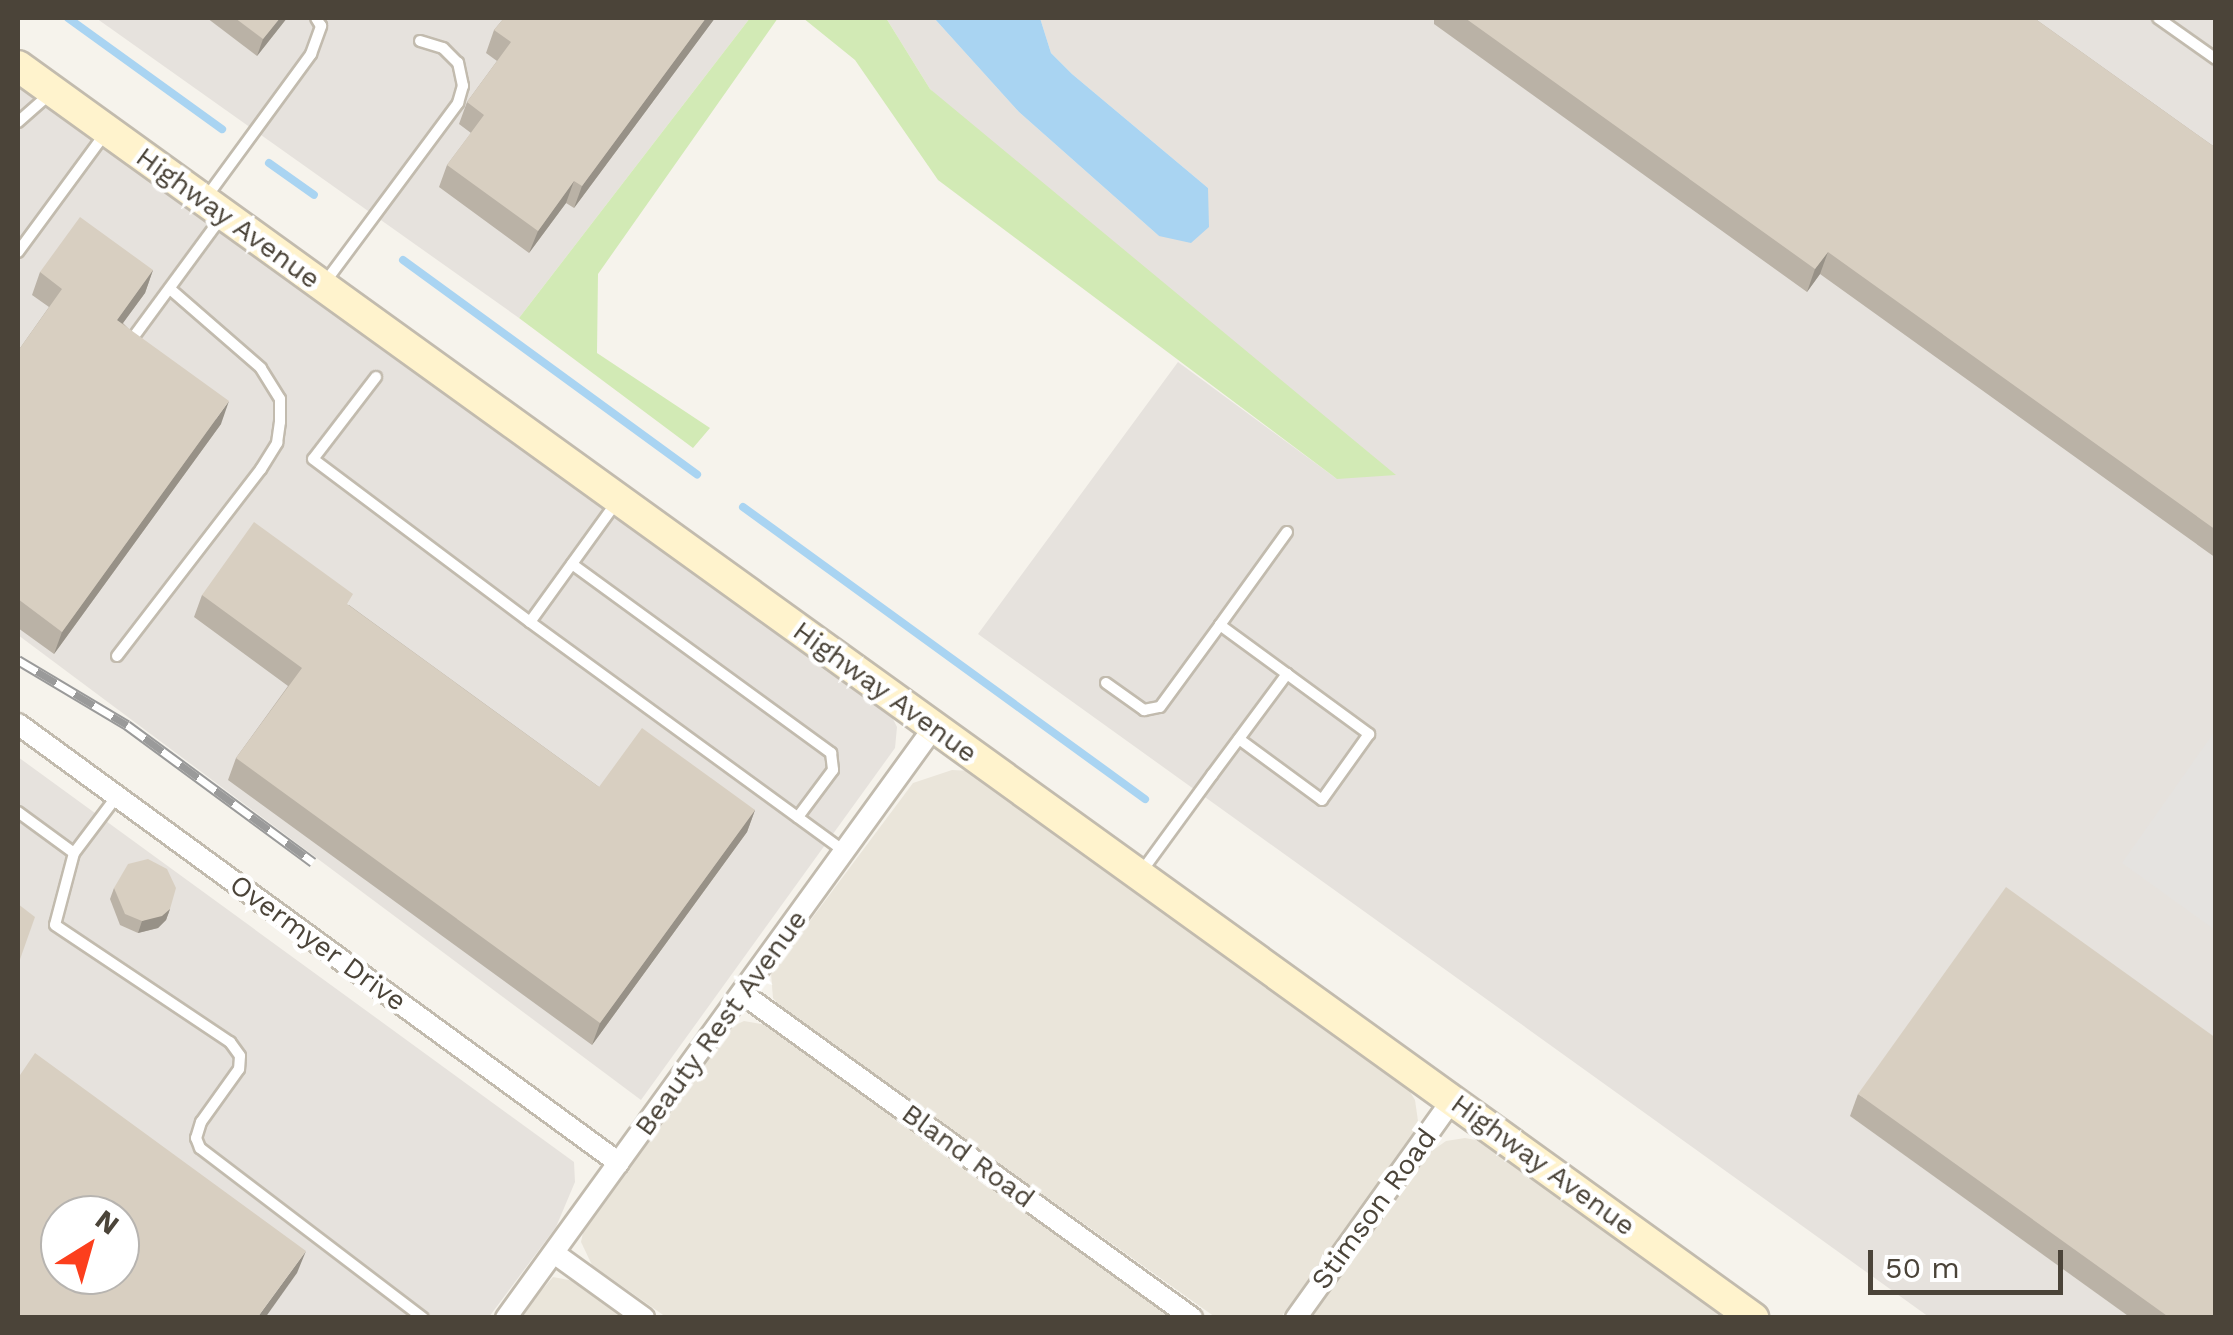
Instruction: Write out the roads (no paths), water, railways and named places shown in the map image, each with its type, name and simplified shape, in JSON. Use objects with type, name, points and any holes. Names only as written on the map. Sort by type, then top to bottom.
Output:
[{"type":"street","name":"Highway Avenue","points":[[18,66],[1753,1318]]},
{"type":"street","name":"Overmyer Drive","points":[[18,724],[619,1163]]},
{"type":"street","name":"Beauty Rest Avenue","points":[[506,1318],[934,727]]},
{"type":"street","name":"Bland Road","points":[[743,994],[1192,1318]]},
{"type":"street","name":"Stimson Road","points":[[1296,1318],[1452,1100]]},
{"type":"street","points":[[554,1253],[644,1318]]},
{"type":"lane","points":[[136,335],[170,289],[214,207],[311,54],[321,26],[316,18]]},
{"type":"lane","points":[[2158,18],[2216,59]]},
{"type":"lane","points":[[322,286],[458,103],[463,86],[458,63],[444,48],[420,41]]},
{"type":"lane","points":[[18,122],[53,92]]},
{"type":"lane","points":[[18,252],[107,130]]},
{"type":"lane","points":[[117,656],[277,443],[280,398],[261,368],[170,289]]},
{"type":"lane","points":[[376,378],[313,459],[845,852]]},
{"type":"lane","points":[[530,622],[618,499]]},
{"type":"lane","points":[[1106,683],[1144,710],[1160,707],[1287,532]]},
{"type":"lane","points":[[572,564],[831,753],[833,770],[798,817]]},
{"type":"lane","points":[[1220,625],[1369,734],[1322,800],[1239,739]]},
{"type":"lane","points":[[1138,876],[1287,674]]},
{"type":"lane","points":[[116,796],[74,853],[55,925],[230,1042],[240,1056],[239,1069],[201,1122],[196,1138],[200,1148],[422,1318]]},
{"type":"lane","points":[[18,812],[74,853]]},
{"type":"water","points":[[934,18],[1040,18],[1051,53],[1208,188],[1209,227],[1191,243],[1159,236],[1019,112]]},
{"type":"waterway","points":[[68,18],[222,129]]},
{"type":"waterway","points":[[269,163],[314,195]]},
{"type":"waterway","points":[[403,260],[697,474]]},
{"type":"waterway","points":[[743,507],[1145,799]]},
{"type":"railway","points":[[18,660],[127,725],[313,862]]}]
